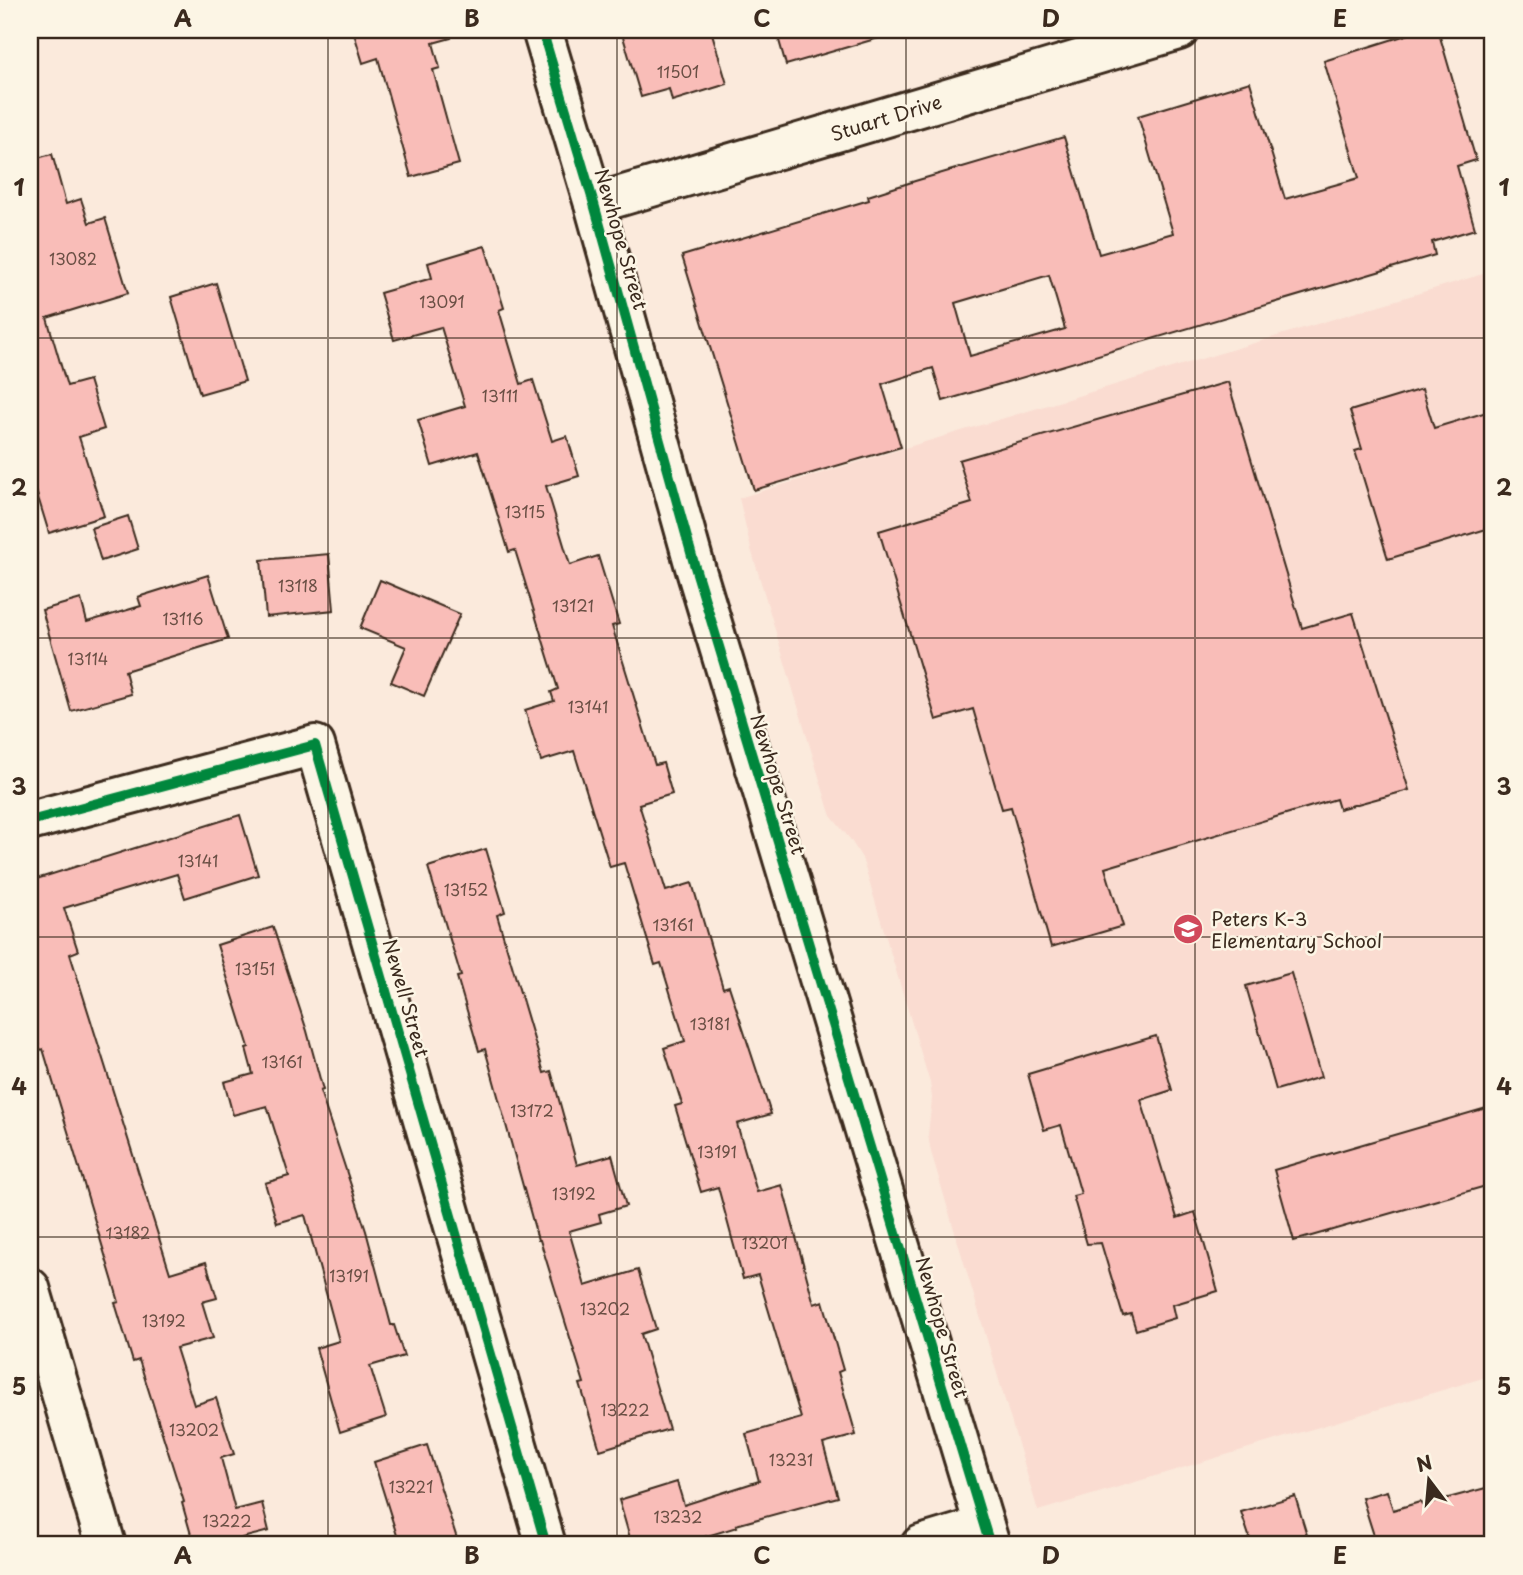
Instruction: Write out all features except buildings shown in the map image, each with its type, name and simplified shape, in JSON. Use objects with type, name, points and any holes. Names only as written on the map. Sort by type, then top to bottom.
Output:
[{"type":"street","name":"Newhope Street","points":[[542,30],[594,204],[695,567],[987,1536]]},
{"type":"street","name":"Stuart Drive","points":[[594,204],[1179,30]]},
{"type":"street","name":"Newell Street","points":[[30,821],[315,745],[547,1545]]},
{"type":"street","points":[[30,1288],[106,1545]]},
{"type":"street","points":[[921,1545],[987,1536]]},
{"type":"shaded area","name":"Peters K-3 Elementary School","points":[[1493,271],[1493,1375],[1038,1511],[931,1152],[928,1135],[932,1098],[930,1083],[862,858],[831,816],[828,807],[751,549],[739,498]]},
{"type":"cycle path","points":[[542,30],[594,204],[695,567],[990,1545]]},
{"type":"cycle path","points":[[30,821],[315,745],[546,1545]]},
{"type":"place","name":"Peters K-3 Elementary School","points":[[1188,929]]}]
